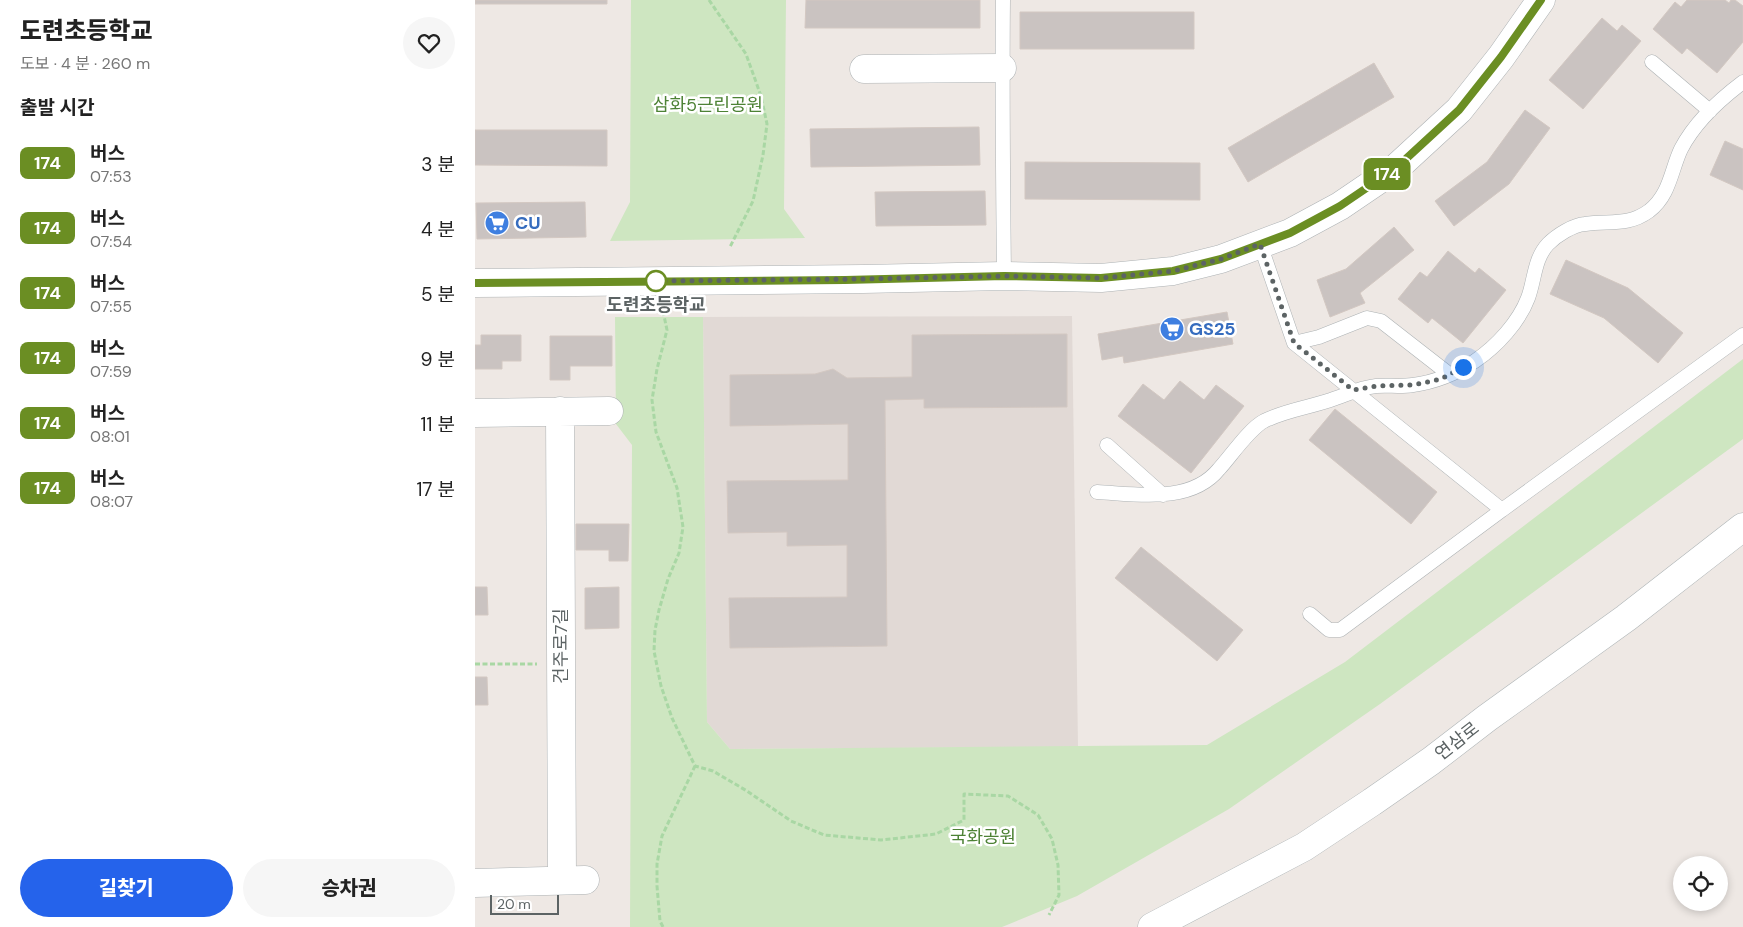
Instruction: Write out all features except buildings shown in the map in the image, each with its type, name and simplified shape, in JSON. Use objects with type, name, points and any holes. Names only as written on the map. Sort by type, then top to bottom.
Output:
[{"type":"street","points":[[475,283],[1004,276],[1101,278],[1173,271],[1221,259],[1290,233],[1340,206],[1396,168],[1459,110],[1501,57],[1541,0]]},
{"type":"street","points":[[864,68],[1002,68]]},
{"type":"street","name":"건주로7길","points":[[475,883],[574,880],[561,663],[560,411]]},
{"type":"street","points":[[475,412],[609,411]]},
{"type":"street","name":"연삼로","points":[[1152,927],[1304,847],[1431,761],[1487,718],[1626,618],[1743,527]]},
{"type":"street","points":[[1179,927],[1204,900]]},
{"type":"lane","points":[[1003,0],[1004,276]]},
{"type":"lane","points":[[1652,62],[1710,111]]},
{"type":"lane","points":[[1097,492],[1163,495],[1197,488],[1217,472],[1238,445],[1263,421],[1299,407],[1335,398],[1353,390],[1377,386],[1413,385],[1441,379],[1475,360],[1497,342],[1515,321],[1528,298],[1536,264],[1548,244],[1564,232],[1583,224],[1621,222],[1635,219],[1651,210],[1669,186],[1681,150],[1697,124],[1723,97],[1743,82]]},
{"type":"lane","points":[[1260,244],[1294,343],[1502,510]]},
{"type":"lane","points":[[1294,343],[1319,337],[1367,318],[1381,321],[1449,374]]},
{"type":"lane","points":[[1311,614],[1329,630],[1340,630],[1743,334]]},
{"type":"lane","points":[[1107,445],[1163,495]]},
{"type":"path","points":[[709,0],[746,54],[761,96],[767,124],[763,155],[753,201],[730,247]]},
{"type":"path","points":[[663,311],[667,330],[657,369],[652,400],[656,432],[677,488],[683,527],[679,553],[668,579],[659,610],[655,630],[654,651],[661,686],[672,718],[695,766],[713,771],[747,791],[791,821],[824,835],[881,840],[936,834],[964,820],[964,794],[1009,796],[1038,815],[1052,839],[1058,865],[1059,895],[1049,915]]},
{"type":"path","points":[[475,664],[561,663]]},
{"type":"path","points":[[663,927],[660,921],[657,886],[657,864],[662,836],[695,766]]},
{"type":"shaded area","name":"도련초등학교","points":[[1072,316],[1078,747],[730,749],[707,722],[703,317]]},
{"type":"green space","name":"삼화5근린공원","points":[[631,0],[786,0],[784,209],[805,238],[610,241],[630,202]]},
{"type":"green space","name":"국화공원","points":[[615,317],[703,317],[707,722],[730,749],[1207,745],[1345,662],[1743,359],[1743,439],[1380,704],[1229,809],[1077,896],[1002,927],[630,927],[632,445],[616,424]]},
{"type":"bus line","name":"174","points":[[475,283],[845,280],[1004,276],[1101,278],[1173,271],[1221,259],[1290,233],[1340,206],[1396,168],[1459,110],[1501,57],[1541,0]]},
{"type":"place","name":"CU","points":[[497,223]]},
{"type":"place","name":"도련초등학교","points":[[656,281]]},
{"type":"place","name":"GS25","points":[[1172,329]]},
{"type":"route","points":[[656,281],[1004,276],[1101,278],[1173,271],[1221,259],[1260,244],[1294,343],[1353,390],[1377,386],[1413,385],[1441,379],[1463,367]]}]
